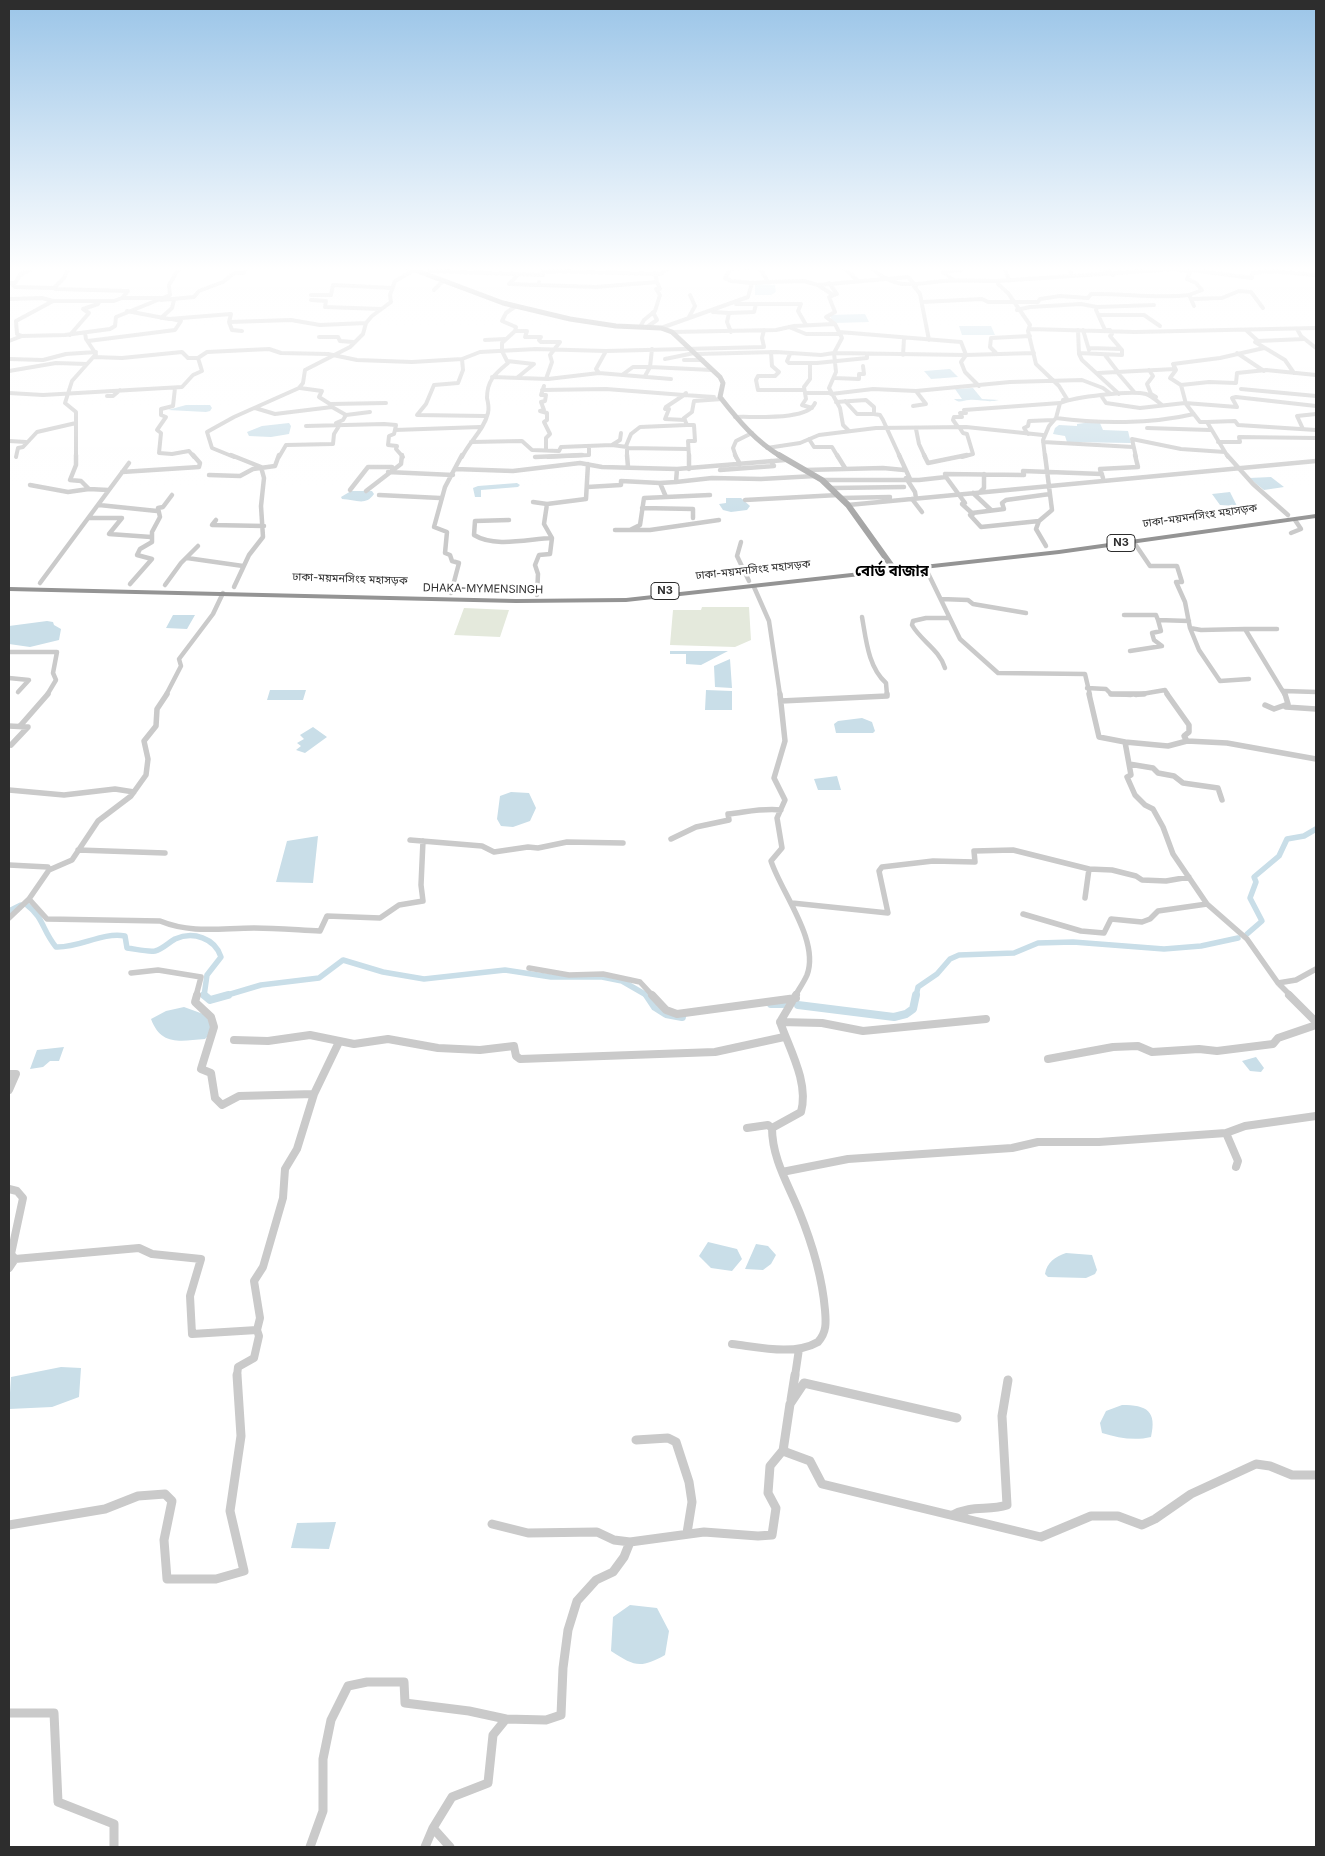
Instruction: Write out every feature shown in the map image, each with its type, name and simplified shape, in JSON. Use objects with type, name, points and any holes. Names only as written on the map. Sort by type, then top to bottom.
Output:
[{"type":"highway","name":"ঢাকা-ময়মনসিংহ মহাসড়ক","points":[[9,583],[130,584],[537,595],[659,591],[752,584],[1316,511]]},
{"type":"highway","name":"ঢাকা-ময়মনসিংহ মহাসড়ক","points":[[925,567],[1316,516]]},
{"type":"highway","name":"DHAKA-MYMENSINGH","points":[[9,589],[575,601],[652,598],[752,584],[925,567]]},
{"type":"main road","points":[[696,354],[723,383],[721,398],[735,416],[767,448],[822,480],[831,488],[848,505],[891,565]]},
{"type":"street","points":[[9,359],[43,360],[66,354],[95,354],[122,358],[166,354]]},
{"type":"street","points":[[89,489],[81,481],[70,480],[76,465],[76,412],[65,403],[70,381],[95,354]]},
{"type":"street","points":[[184,354],[188,358],[198,358],[203,354]]},
{"type":"street","points":[[298,354],[335,355],[357,360],[391,362],[462,359],[476,354]]},
{"type":"street","points":[[451,593],[459,562],[452,562],[450,555],[445,553],[447,532],[434,527],[440,498],[471,442],[478,435],[488,413],[487,388],[491,377],[507,365],[503,354]]},
{"type":"street","points":[[546,449],[546,438],[550,434],[544,422],[547,420],[547,413],[540,411],[544,410],[541,402],[545,401],[546,395],[542,395],[542,390],[552,362],[551,354]]},
{"type":"street","points":[[599,373],[596,369],[605,354]]},
{"type":"street","points":[[645,376],[650,367],[651,354]]},
{"type":"street","points":[[665,358],[686,354]]},
{"type":"street","points":[[771,354],[772,366],[779,372],[775,376],[758,376],[756,380],[758,390],[831,393],[873,389],[916,391],[1010,382],[1083,380],[1111,394]]},
{"type":"street","points":[[786,354],[830,354]]},
{"type":"street","points":[[790,354],[787,361],[789,363],[867,358],[867,354]]},
{"type":"street","points":[[834,354],[835,378],[830,384],[831,393],[836,402],[843,425],[849,431]]},
{"type":"street","points":[[854,354],[987,354]]},
{"type":"street","points":[[1034,354],[1036,364],[1054,382],[1067,399],[1061,402],[1055,419],[1044,436],[1043,442],[1052,510],[1039,521],[1036,529],[1046,546]]},
{"type":"street","points":[[1079,354],[1082,360],[1119,394]]},
{"type":"street","points":[[1085,354],[1122,354]]},
{"type":"street","points":[[1235,354],[1220,358],[1173,364],[1175,373],[1170,378],[1181,385],[1209,382],[1236,383]]},
{"type":"street","points":[[1238,354],[1264,370]]},
{"type":"street","points":[[1274,354],[1285,360],[1294,373]]},
{"type":"street","points":[[300,388],[303,383],[305,370],[335,355]]},
{"type":"street","points":[[966,355],[961,362],[962,367],[979,386]]},
{"type":"street","points":[[1105,355],[1135,394]]},
{"type":"street","points":[[10,395],[182,387],[193,375],[202,371],[198,358]]},
{"type":"street","points":[[462,359],[463,370],[458,383],[434,385],[426,404],[417,416],[486,416]]},
{"type":"street","points":[[684,360],[703,360]]},
{"type":"street","points":[[507,361],[534,364],[533,368],[518,377]]},
{"type":"street","points":[[9,371],[48,366],[56,363],[87,364]]},
{"type":"street","points":[[810,363],[810,379],[805,392],[806,399],[802,405],[812,408]]},
{"type":"street","points":[[835,378],[859,379],[859,374],[864,374],[863,366]]},
{"type":"street","points":[[622,375],[633,367],[683,367],[712,370]]},
{"type":"street","points":[[1098,373],[1175,369]]},
{"type":"street","points":[[1149,370],[1153,376],[1147,384],[1150,392],[1168,404]]},
{"type":"street","points":[[1246,398],[1236,383],[1237,373],[1264,370],[1316,375]]},
{"type":"street","points":[[491,377],[547,379],[599,373],[671,379]]},
{"type":"street","points":[[1181,385],[1185,403],[1200,422],[1234,422],[1238,425],[1316,430]]},
{"type":"street","points":[[122,472],[199,467],[200,463],[189,451],[172,454],[159,453],[161,433],[157,430],[166,417],[161,415],[161,408],[173,406],[175,388]]},
{"type":"street","points":[[261,467],[212,448],[206,432],[300,388],[322,391],[319,397],[330,404],[386,403]]},
{"type":"street","points":[[542,390],[606,389],[685,393],[721,398]]},
{"type":"street","points":[[1241,389],[1316,396]]},
{"type":"street","points":[[107,396],[116,394],[120,390]]},
{"type":"street","points":[[913,406],[926,404],[916,391]]},
{"type":"street","points":[[685,393],[665,409],[669,410],[665,419],[685,420]]},
{"type":"street","points":[[916,429],[925,458],[928,463],[933,463],[973,454],[968,434],[963,433],[953,420],[954,417],[962,417],[960,413],[966,413],[964,410],[1061,402],[1102,397],[1111,394],[1148,395],[1162,405]]},
{"type":"street","points":[[1102,397],[1106,402],[1136,407],[1185,403],[1237,407],[1232,398],[1316,406]]},
{"type":"street","points":[[685,420],[692,412],[694,401],[721,398]]},
{"type":"street","points":[[836,402],[866,400],[874,407],[874,414]]},
{"type":"street","points":[[845,401],[857,414],[880,415],[915,492],[913,499]]},
{"type":"street","points":[[735,416],[801,415],[812,408],[815,403]]},
{"type":"street","points":[[254,408],[275,414],[332,407],[346,415],[370,412]]},
{"type":"street","points":[[1028,434],[1024,428],[1028,426],[1029,421],[1055,419],[1080,421],[1172,419],[1194,414]]},
{"type":"street","points":[[1303,429],[1297,416],[1316,414]]},
{"type":"street","points":[[209,474],[240,476],[261,467],[276,466],[281,451],[286,445],[333,444],[334,434],[338,425],[344,420],[346,415]]},
{"type":"street","points":[[685,420],[687,425]]},
{"type":"street","points":[[1207,422],[1210,430],[1235,468],[1288,515]]},
{"type":"street","points":[[16,457],[18,448],[23,447],[38,432],[76,423]]},
{"type":"street","points":[[306,426],[396,425],[394,434],[389,436],[388,445],[397,446],[396,450],[402,456],[401,464],[378,478],[376,486],[366,491]]},
{"type":"street","points":[[628,467],[626,447],[631,434],[638,427],[694,425],[693,434],[696,441],[688,441],[689,469]]},
{"type":"street","points":[[767,448],[800,443],[819,435],[885,428],[959,427],[1044,436]]},
{"type":"street","points":[[395,430],[480,428]]},
{"type":"street","points":[[1147,428],[1210,430]]},
{"type":"street","points":[[612,445],[620,440],[621,433]]},
{"type":"street","points":[[740,464],[732,447],[742,435],[752,433]]},
{"type":"street","points":[[1218,442],[1240,442],[1240,437],[1316,438]]},
{"type":"street","points":[[809,439],[814,447],[832,447],[845,468]]},
{"type":"street","points":[[1104,482],[1100,469],[1137,468],[1132,439],[1181,449],[1225,452]]},
{"type":"street","points":[[9,441],[26,442]]},
{"type":"street","points":[[471,442],[522,442],[532,450],[546,449],[559,451],[561,447],[612,445],[688,449]]},
{"type":"street","points":[[1043,442],[1133,448]]},
{"type":"street","points":[[535,457],[589,455],[589,447]]},
{"type":"street","points":[[388,472],[424,475],[454,472],[513,471],[557,464],[689,469],[785,460]]},
{"type":"street","points":[[720,470],[774,466],[771,461]]},
{"type":"street","points":[[848,505],[1316,461]]},
{"type":"street","points":[[40,583],[60,558],[77,530],[89,518],[108,490],[117,482],[129,463]]},
{"type":"street","points":[[533,502],[547,504],[586,500],[588,464]]},
{"type":"street","points":[[234,587],[248,555],[263,537],[264,526],[261,506],[264,478],[261,467]]},
{"type":"street","points":[[350,490],[368,467],[392,468]]},
{"type":"street","points":[[805,470],[845,468],[904,470]]},
{"type":"street","points":[[676,482],[677,469]]},
{"type":"street","points":[[946,477],[945,474],[1024,475],[1023,471],[1102,474]]},
{"type":"street","points":[[980,492],[984,488],[984,474]]},
{"type":"street","points":[[587,487],[621,485],[621,482],[660,483],[710,480],[712,478],[761,480],[814,476]]},
{"type":"street","points":[[822,480],[946,477]]},
{"type":"street","points":[[946,477],[965,503],[962,504],[982,527],[1039,521]]},
{"type":"street","points":[[895,478],[922,512]]},
{"type":"street","points":[[660,483],[666,497]]},
{"type":"street","points":[[30,485],[65,491],[108,490]]},
{"type":"street","points":[[831,488],[904,487]]},
{"type":"street","points":[[972,493],[991,510]]},
{"type":"street","points":[[972,514],[1004,509],[1002,503],[1006,500],[1050,494]]},
{"type":"street","points":[[157,511],[172,495]]},
{"type":"street","points":[[379,495],[440,498]]},
{"type":"street","points":[[628,531],[640,525],[644,498],[710,495]]},
{"type":"street","points":[[745,500],[838,496],[890,497],[893,501]]},
{"type":"street","points":[[537,595],[538,574],[535,565],[539,555],[550,554],[552,538],[544,524],[547,504]]},
{"type":"street","points":[[99,505],[157,511]]},
{"type":"street","points":[[642,508],[693,509],[694,518]]},
{"type":"street","points":[[130,584],[152,559],[137,555],[140,549],[152,542],[151,537],[160,517],[157,511]]},
{"type":"street","points":[[89,518],[122,518],[110,534],[151,537]]},
{"type":"street","points":[[216,520],[212,525],[264,526]]},
{"type":"street","points":[[509,520],[476,521],[474,535],[482,540],[552,538]]},
{"type":"street","points":[[615,530],[628,531],[719,520]]},
{"type":"street","points":[[1291,533],[1301,529],[1296,520]]},
{"type":"street","points":[[1133,541],[1150,566],[1177,566],[1182,582],[1176,582],[1177,588],[1185,602],[1196,648],[1202,659],[1220,681],[1249,679]]},
{"type":"street","points":[[741,542],[737,556],[769,621],[785,741],[774,778],[785,800],[777,818],[782,848],[771,861],[776,876],[792,903],[808,944],[808,975],[780,1022],[800,1077],[805,1098],[802,1112],[772,1128]]},
{"type":"street","points":[[166,585],[198,546]]},
{"type":"street","points":[[187,558],[243,566]]},
{"type":"street","points":[[925,567],[954,629],[967,648],[976,652],[998,673],[1085,674],[1099,737],[1125,742],[1168,746],[1187,741],[1227,743],[1316,758]]},
{"type":"street","points":[[9,918],[29,899],[49,870],[72,860],[98,821],[134,792],[146,775],[148,759],[144,741],[156,726],[155,713],[162,698],[170,690],[181,666],[179,659],[213,614],[223,593]]},
{"type":"street","points":[[941,599],[968,600],[973,604],[1026,613]]},
{"type":"street","points":[[1124,615],[1156,615],[1161,632],[1152,633],[1154,640],[1162,646],[1130,651]]},
{"type":"street","points":[[781,701],[887,696],[886,683],[880,680],[870,660],[869,644],[862,617]]},
{"type":"street","points":[[945,668],[943,658],[933,646],[917,633],[912,625],[914,621],[926,618],[949,618]]},
{"type":"street","points":[[1158,620],[1189,621]]},
{"type":"street","points":[[1190,628],[1201,630],[1277,630]]},
{"type":"street","points":[[1246,629],[1284,691],[1288,704],[1286,707]]},
{"type":"street","points":[[9,652],[57,652],[53,673],[56,680],[52,689],[20,726]]},
{"type":"street","points":[[9,678],[29,680],[18,692]]},
{"type":"street","points":[[1087,688],[1106,690],[1111,694],[1135,695],[1165,690],[1189,725],[1189,732],[1184,736],[1187,741]]},
{"type":"street","points":[[1284,691],[1316,692]]},
{"type":"street","points":[[1264,705],[1274,709],[1286,707],[1316,709]]},
{"type":"street","points":[[9,726],[28,728],[18,740],[10,742]]},
{"type":"street","points":[[1048,1059],[1113,1047],[1138,1046],[1152,1052],[1199,1049],[1217,1051],[1252,1047],[1273,1044],[1278,1038],[1316,1024],[1278,983],[1247,939],[1207,904],[1173,854],[1163,826],[1153,809],[1145,805],[1135,795],[1127,776],[1131,775],[1125,742]]},
{"type":"street","points":[[1129,764],[1153,768],[1158,773],[1174,776],[1184,783],[1218,788],[1222,800]]},
{"type":"street","points":[[9,790],[64,795],[115,789],[134,792]]},
{"type":"street","points":[[671,839],[696,827],[729,820],[728,814],[753,812],[761,808],[780,810]]},
{"type":"street","points":[[410,840],[482,846],[494,852],[528,847],[538,848],[567,842],[623,842]]},
{"type":"street","points":[[29,899],[47,919],[160,921],[175,927],[191,926],[200,931],[255,928],[320,931],[327,916],[380,918],[399,905],[423,901],[420,886],[423,841]]},
{"type":"street","points":[[78,850],[165,853]]},
{"type":"street","points":[[792,903],[888,913],[879,871],[882,867],[933,861],[974,862],[974,850],[1013,850],[1089,869],[1112,870],[1136,876],[1142,880],[1166,881],[1189,876]]},
{"type":"street","points":[[9,865],[48,867],[49,870]]},
{"type":"street","points":[[1085,898],[1090,875],[1089,869]]},
{"type":"street","points":[[1023,914],[1082,931],[1104,933],[1108,928],[1111,918],[1142,922],[1150,919],[1158,912],[1207,904]]},
{"type":"street","points":[[529,968],[569,975],[603,974],[640,982],[666,1010],[677,1014],[796,998]]},
{"type":"street","points":[[1278,983],[1296,980],[1316,969]]},
{"type":"street","points":[[131,973],[158,970],[201,977],[195,1002],[210,1016],[214,1023],[215,1031],[201,1069],[211,1073],[215,1098],[222,1105],[239,1096],[314,1094]]},
{"type":"street","points":[[780,1022],[828,1024],[844,1026],[848,1030],[863,1031],[986,1019]]},
{"type":"street","points":[[234,1040],[268,1041],[310,1035],[354,1044],[388,1039],[424,1047],[480,1050],[514,1046],[516,1056],[520,1059],[716,1052],[748,1043],[784,1037]]},
{"type":"street","points":[[9,1525],[105,1509],[122,1504],[138,1496],[165,1494],[172,1501],[164,1540],[167,1579],[229,1578],[244,1571],[236,1530],[230,1511],[241,1436],[236,1383],[238,1367],[254,1358],[259,1336],[257,1330],[260,1318],[254,1282],[264,1266],[283,1198],[285,1169],[297,1149],[314,1094],[339,1042]]},
{"type":"street","points":[[9,1074],[16,1074],[9,1090]]},
{"type":"street","points":[[782,1172],[848,1159],[1012,1148],[1038,1142],[1089,1143],[1226,1133],[1245,1126],[1316,1116]]},
{"type":"street","points":[[747,1128],[768,1125],[772,1128]]},
{"type":"street","points":[[732,1344],[799,1349],[818,1343],[826,1330],[825,1304],[819,1265],[782,1172],[772,1138],[772,1128]]},
{"type":"street","points":[[1226,1133],[1238,1161],[1236,1167]]},
{"type":"street","points":[[9,1190],[16,1191],[23,1198],[11,1254],[15,1259]]},
{"type":"street","points":[[15,1259],[140,1248],[152,1254],[201,1259],[195,1274],[188,1311],[192,1334],[257,1330]]},
{"type":"street","points":[[9,1268],[15,1259]]},
{"type":"street","points":[[492,1524],[528,1533],[597,1532],[614,1540],[630,1542],[686,1533],[738,1533],[759,1538],[772,1536],[776,1508],[768,1493],[770,1466],[784,1449],[799,1349]]},
{"type":"street","points":[[953,1515],[963,1508],[998,1508],[1007,1505],[1002,1416],[1008,1392],[1008,1380]]},
{"type":"street","points":[[957,1418],[804,1383],[790,1404],[783,1451],[810,1461],[822,1484],[1041,1537],[1091,1516],[1118,1516],[1142,1525],[1155,1519],[1191,1494],[1256,1464],[1270,1466],[1306,1477],[1316,1475]]},
{"type":"street","points":[[636,1440],[668,1438],[676,1442],[689,1482],[691,1496],[686,1533]]},
{"type":"street","points":[[310,1847],[323,1811],[323,1759],[331,1720],[348,1686],[367,1682],[404,1682],[405,1703],[469,1710],[506,1719],[546,1720],[561,1715],[563,1668],[568,1630],[577,1601],[596,1580],[614,1572],[624,1558],[630,1542]]},
{"type":"street","points":[[9,1713],[54,1713],[58,1802],[114,1824],[114,1847]]},
{"type":"street","points":[[425,1847],[433,1828],[452,1797],[488,1783],[493,1734],[506,1719]]},
{"type":"street","points":[[433,1828],[450,1847]]},
{"type":"shaded area","points":[[702,607],[749,607],[751,640],[735,647],[670,645],[673,610],[701,610]]},
{"type":"shaded area","points":[[464,608],[509,610],[500,637],[454,635]]},
{"type":"water","points":[[950,369],[958,377],[931,379],[924,371]]},
{"type":"water","points":[[973,388],[982,399],[999,400],[967,400],[960,402],[954,399],[962,399],[955,389]]},
{"type":"water","points":[[186,405],[210,405],[212,408],[206,412],[168,410]]},
{"type":"water","points":[[1099,421],[1103,430],[1128,431],[1131,443],[1067,442],[1065,436],[1053,434],[1055,428],[1059,425],[1077,426],[1077,424]]},
{"type":"water","points":[[289,423],[291,426],[289,434],[271,437],[249,436],[247,432],[262,426]]},
{"type":"water","points":[[1271,477],[1284,487],[1264,490],[1249,478]]},
{"type":"water","points":[[517,483],[520,485],[518,487],[481,490],[481,497],[475,497],[473,488],[478,486]]},
{"type":"water","points":[[351,491],[372,491],[374,494],[371,498],[363,501],[342,499],[341,497]]},
{"type":"water","points":[[1230,492],[1237,506],[1220,505],[1212,494]]},
{"type":"water","points":[[726,498],[741,498],[750,506],[747,510],[731,512],[723,510],[719,504],[726,503]]},
{"type":"water","points":[[173,615],[195,615],[187,629],[166,628]]},
{"type":"water","points":[[47,621],[53,622],[54,625],[61,629],[59,640],[30,647],[9,644],[9,626]]},
{"type":"water","points":[[670,651],[728,651],[701,665],[686,664],[686,654],[670,654]]},
{"type":"water","points":[[730,659],[732,688],[715,687],[714,666]]},
{"type":"water","points":[[270,690],[306,690],[303,700],[267,700]]},
{"type":"water","points":[[706,690],[732,691],[732,710],[705,710]]},
{"type":"water","points":[[862,718],[872,722],[875,731],[873,733],[836,733],[834,724],[838,721]]},
{"type":"water","points":[[313,727],[327,737],[305,753],[296,750],[301,746],[297,743],[304,739],[300,735]]},
{"type":"water","points":[[837,776],[841,790],[818,790],[814,779]]},
{"type":"water","points":[[511,792],[529,793],[536,808],[530,821],[513,827],[501,826],[497,819],[500,796]]},
{"type":"water","points":[[318,836],[313,883],[276,882],[287,841]]},
{"type":"water","points":[[184,1007],[206,1015],[213,1031],[205,1039],[172,1040],[160,1034],[155,1028],[151,1019],[166,1011]]},
{"type":"water","points":[[64,1047],[59,1061],[50,1061],[43,1067],[30,1069],[37,1050]]},
{"type":"water","points":[[1256,1057],[1264,1068],[1261,1072],[1250,1071],[1242,1061]]},
{"type":"water","points":[[708,1242],[737,1249],[742,1259],[732,1271],[711,1268],[699,1256]]},
{"type":"water","points":[[756,1244],[768,1246],[776,1255],[771,1264],[763,1270],[745,1269]]},
{"type":"water","points":[[1066,1253],[1092,1255],[1097,1270],[1095,1274],[1086,1278],[1048,1277],[1045,1274],[1050,1263],[1055,1258]]},
{"type":"water","points":[[61,1367],[81,1368],[79,1397],[52,1407],[9,1409],[11,1377]]},
{"type":"water","points":[[1122,1405],[1138,1406],[1148,1411],[1153,1421],[1151,1437],[1139,1439],[1126,1438],[1102,1433],[1100,1423],[1106,1411]]},
{"type":"water","points":[[336,1522],[329,1549],[291,1548],[297,1523]]},
{"type":"water","points":[[630,1605],[657,1608],[669,1631],[665,1655],[643,1664],[637,1664],[611,1651],[613,1617]]},
{"type":"waterway","points":[[1247,934],[1262,921],[1250,898],[1256,882],[1254,877],[1279,856],[1287,839],[1304,836],[1316,829]]},
{"type":"waterway","points":[[9,911],[21,905]]},
{"type":"waterway","points":[[27,905],[37,915],[56,947],[65,947],[116,935],[125,936],[127,948],[148,951],[158,950],[175,939],[182,937],[196,936],[209,941],[218,950],[221,957],[207,975],[204,995]]},
{"type":"waterway","points":[[916,996],[918,987],[937,974],[950,959],[959,955],[1014,953],[1038,943],[1073,942],[1164,949],[1201,946],[1238,938]]},
{"type":"waterway","points":[[224,996],[261,985],[319,978],[343,960],[383,972],[424,979],[505,970],[551,977],[602,977],[622,981],[647,996]]},
{"type":"waterway","points":[[204,995],[210,1000],[228,995]]},
{"type":"waterway","points":[[798,1005],[894,1017],[906,1014],[913,1009],[916,995]]},
{"type":"waterway","points":[[647,996],[655,1007],[666,1014],[682,1017]]},
{"type":"waterway","points":[[771,1004],[783,1004]]},
{"type":"district","name":"বোর্ড বাজার","points":[[892,571]]}]
